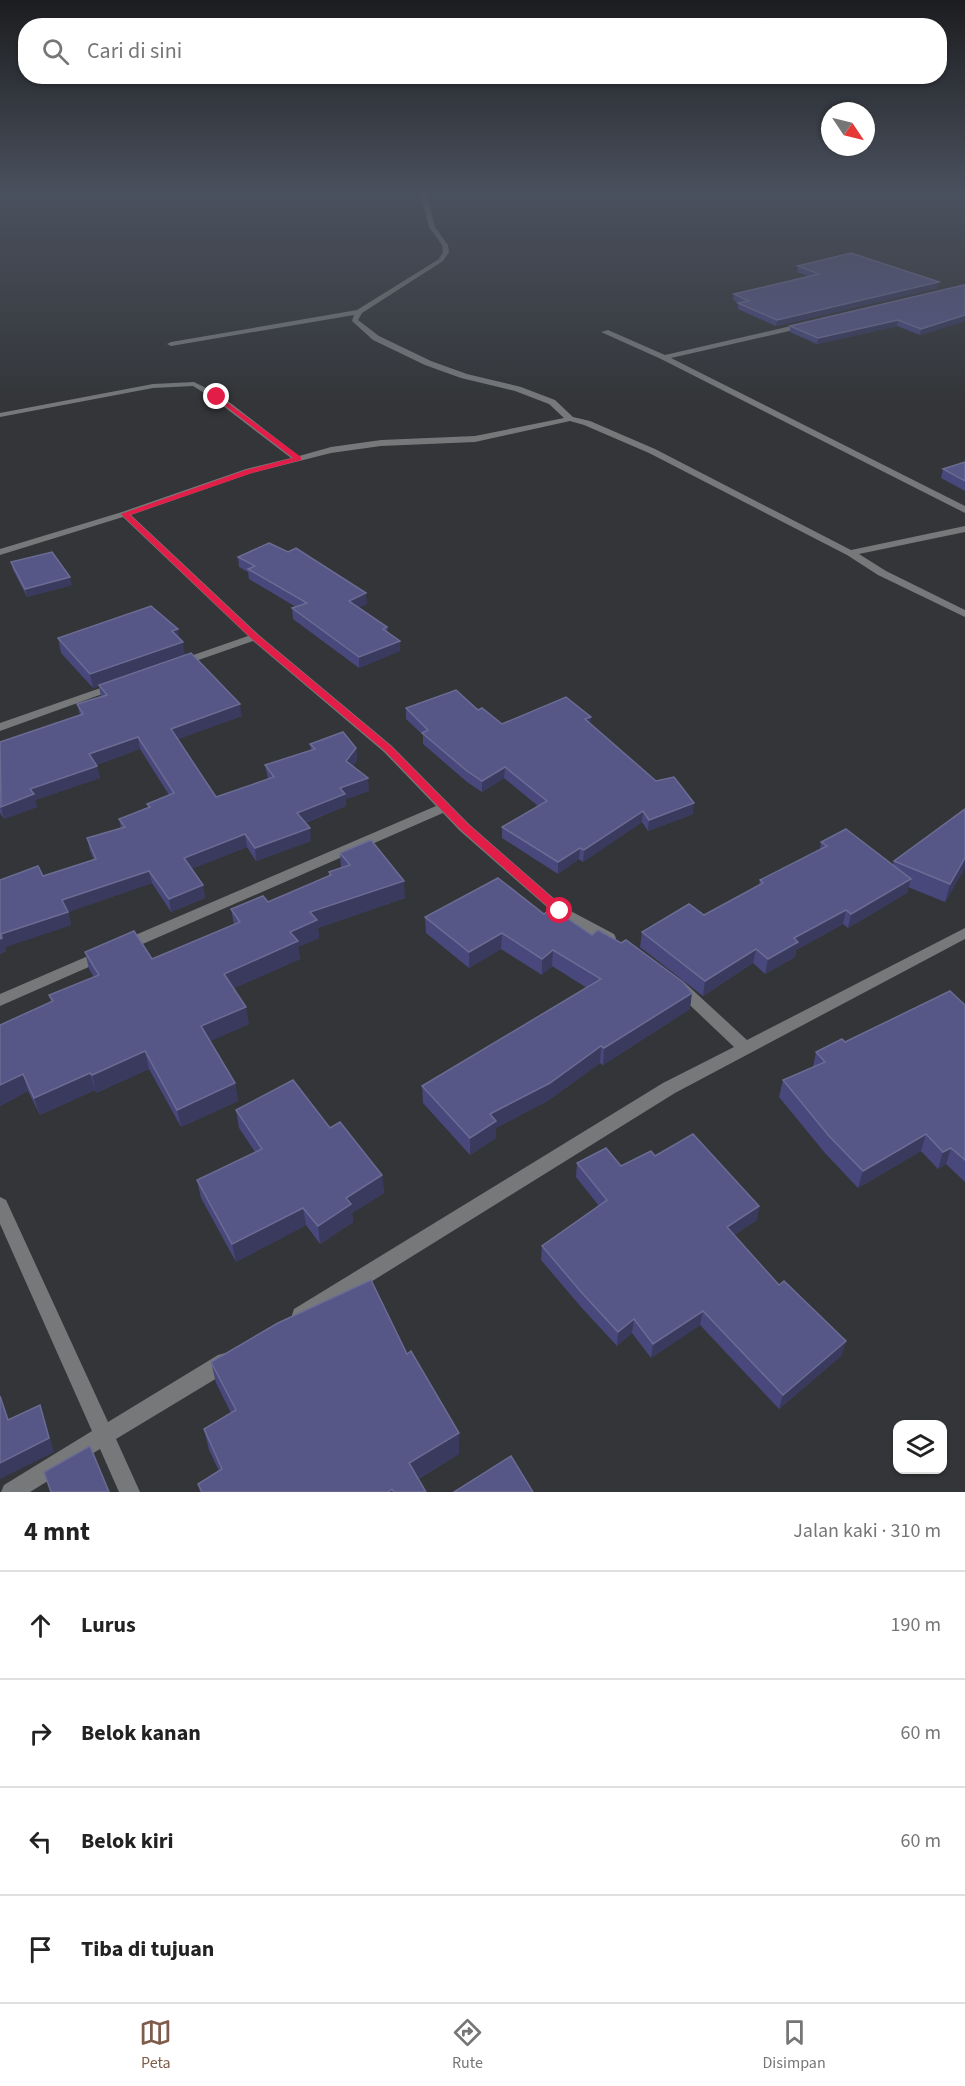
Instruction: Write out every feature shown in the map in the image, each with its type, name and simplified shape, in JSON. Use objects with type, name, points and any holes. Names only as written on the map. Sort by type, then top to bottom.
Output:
[{"type":"street","points":[[171,344],[359,312],[434,265]]},
{"type":"street","points":[[359,312],[354,320],[376,338],[455,373],[510,386],[552,402],[570,419]]},
{"type":"street","points":[[664,357],[816,322]]},
{"type":"street","points":[[605,332],[664,357],[965,510]]},
{"type":"street","points":[[0,415],[153,386],[194,384],[217,397],[298,459]]},
{"type":"street","points":[[0,552],[125,514],[249,471],[332,450],[381,443],[475,438],[570,419],[587,423],[652,452],[850,552],[882,573],[965,615]]},
{"type":"street","points":[[125,514],[255,637],[388,749],[464,827],[560,911],[625,946]]},
{"type":"street","points":[[850,552],[965,529]]},
{"type":"street","points":[[166,668],[255,637]]},
{"type":"street","points":[[0,727],[122,684]]},
{"type":"street","points":[[0,1000],[445,807]]},
{"type":"street","points":[[288,1323],[669,1088],[965,933]]},
{"type":"street","points":[[669,980],[687,993],[745,1048]]},
{"type":"street","points":[[0,1205],[130,1492]]},
{"type":"street","points":[[11,1492],[237,1354]]},
{"type":"building","points":[[886,265],[939,282],[777,320],[738,303],[749,301],[734,294],[819,274],[798,266]]},
{"type":"building","points":[[965,285],[965,315],[921,329],[898,320],[818,338],[790,326]]},
{"type":"building","points":[[965,462],[965,481],[943,469]]},
{"type":"building","points":[[269,543],[288,552],[296,548],[366,593],[349,601],[387,627],[383,629],[400,641],[359,657],[292,608],[307,603],[248,569],[255,566],[238,557]]},
{"type":"building","points":[[52,552],[70,577],[25,589],[11,562]]},
{"type":"building","points":[[151,606],[178,629],[172,631],[183,642],[90,674],[58,638]]},
{"type":"building","points":[[191,653],[240,704],[171,729],[216,797],[274,777],[265,765],[315,749],[310,744],[343,732],[356,748],[346,761],[368,778],[340,788],[345,794],[297,813],[310,828],[255,848],[245,834],[184,858],[203,885],[169,899],[149,871],[62,900],[68,912],[1,934],[0,939],[0,880],[38,866],[43,876],[96,859],[87,838],[125,827],[119,819],[150,807],[147,804],[174,793],[138,737],[89,754],[97,766],[30,789],[34,794],[1,807],[0,742],[83,714],[77,704],[107,695],[99,685]]},
{"type":"building","points":[[456,690],[478,710],[482,708],[502,724],[566,697],[591,717],[585,719],[656,781],[674,777],[694,803],[649,820],[643,811],[584,850],[580,848],[558,862],[502,827],[547,801],[505,767],[482,781],[422,733],[428,730],[406,708]]},
{"type":"building","points":[[965,809],[965,858],[950,884],[894,861]]},
{"type":"building","points":[[846,829],[911,879],[851,914],[846,910],[794,938],[798,942],[768,959],[756,949],[705,981],[642,932],[689,904],[704,915],[763,883],[760,880],[827,846],[821,842]]},
{"type":"building","points":[[371,840],[404,881],[310,912],[317,920],[290,932],[298,941],[224,974],[246,1007],[201,1026],[235,1083],[177,1110],[145,1051],[34,1098],[23,1074],[0,1085],[0,1025],[53,1001],[49,995],[99,975],[85,952],[134,931],[152,959],[240,922],[231,909],[263,896],[268,902],[331,875],[329,872],[350,865],[340,853]]},
{"type":"building","points":[[498,878],[544,914],[552,908],[592,935],[598,930],[621,943],[626,940],[683,982],[692,993],[604,1048],[601,1046],[550,1083],[490,1114],[496,1121],[470,1138],[422,1086],[601,979],[553,950],[542,959],[502,933],[469,952],[425,917]]},
{"type":"building","points":[[950,991],[965,1005],[965,1160],[951,1148],[943,1152],[926,1134],[863,1171],[829,1136],[783,1080],[825,1062],[816,1052],[842,1039],[845,1042]]},
{"type":"building","points":[[293,1080],[330,1128],[340,1122],[382,1175],[346,1198],[351,1204],[318,1226],[303,1208],[232,1244],[197,1180],[262,1149],[236,1110]]},
{"type":"building","points":[[693,1134],[759,1206],[727,1227],[779,1285],[784,1281],[846,1341],[783,1395],[703,1311],[653,1344],[634,1319],[618,1332],[542,1246],[607,1200],[577,1163],[606,1148],[621,1166],[651,1151],[655,1156]]},
{"type":"building","points":[[371,1280],[407,1354],[411,1351],[459,1433],[409,1463],[426,1492],[394,1492],[392,1489],[388,1492],[202,1492],[198,1484],[222,1469],[204,1429],[236,1410],[211,1362],[278,1323]]},
{"type":"building","points":[[0,1396],[8,1420],[40,1405],[49,1438],[0,1463]]},
{"type":"building","points":[[90,1446],[109,1492],[51,1492],[44,1472]]},
{"type":"building","points":[[511,1456],[533,1492],[454,1492]]},
{"type":"route","points":[[217,397],[298,459],[249,471],[125,514],[255,637],[388,749],[464,827],[560,911]]}]
